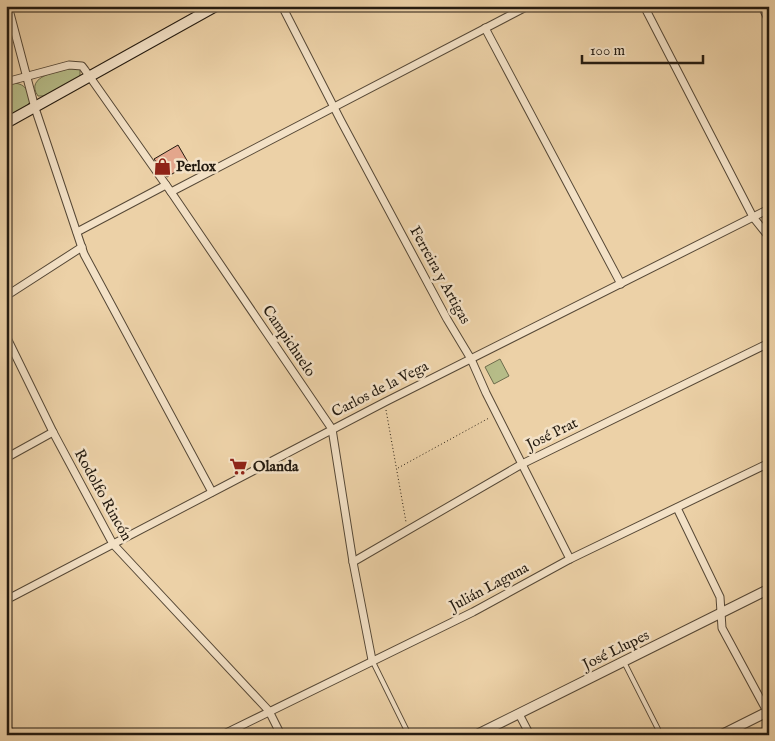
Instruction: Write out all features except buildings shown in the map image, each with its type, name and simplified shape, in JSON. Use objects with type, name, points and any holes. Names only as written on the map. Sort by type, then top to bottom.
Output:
[{"type":"main road","points":[[6,123],[216,6]]},
{"type":"street","points":[[8,6],[35,108],[82,247],[212,492]]},
{"type":"street","name":"Ferreira y Artigas","points":[[282,6],[442,310],[471,359],[570,559]]},
{"type":"street","points":[[171,192],[528,6]]},
{"type":"street","points":[[644,6],[753,217],[769,237]]},
{"type":"street","points":[[762,6],[769,21]]},
{"type":"street","points":[[485,28],[621,284]]},
{"type":"street","points":[[6,82],[75,64],[82,66],[90,75]]},
{"type":"street","name":"Campichuelo","points":[[90,75],[332,429],[353,562],[372,660]]},
{"type":"street","points":[[77,232],[166,185]]},
{"type":"street","name":"Carlos de la Vega","points":[[6,600],[332,429],[769,209]]},
{"type":"street","points":[[6,296],[82,247]]},
{"type":"street","name":"Rodolfo Rincón","points":[[6,336],[53,432],[112,544],[269,711],[281,735]]},
{"type":"street","name":"José Prat","points":[[353,562],[522,464],[769,343]]},
{"type":"street","points":[[6,458],[53,432]]},
{"type":"street","name":"Julián Laguna","points":[[222,735],[473,612],[570,559],[769,463]]},
{"type":"street","points":[[677,508],[720,597],[722,628],[768,713],[720,735]]},
{"type":"street","name":"José Llupes","points":[[476,735],[769,589]]},
{"type":"street","points":[[519,714],[530,735]]},
{"type":"street","points":[[6,726],[12,735]]},
{"type":"lane","points":[[372,660],[408,735]]},
{"type":"lane","points":[[624,662],[661,735]]},
{"type":"path","points":[[385,402],[407,531]]},
{"type":"path","points":[[397,468],[497,414]]},
{"type":"green space","points":[[72,68],[80,70],[80,77],[44,96],[38,96],[35,89],[39,79],[52,73]]},
{"type":"green space","points":[[14,83],[26,89],[31,101],[26,106],[6,117],[6,86]]},
{"type":"green space","points":[[500,359],[509,376],[494,384],[485,367]]},
{"type":"place","name":"Perlox","points":[[162,166]]},
{"type":"place","name":"Olanda","points":[[239,466]]}]
